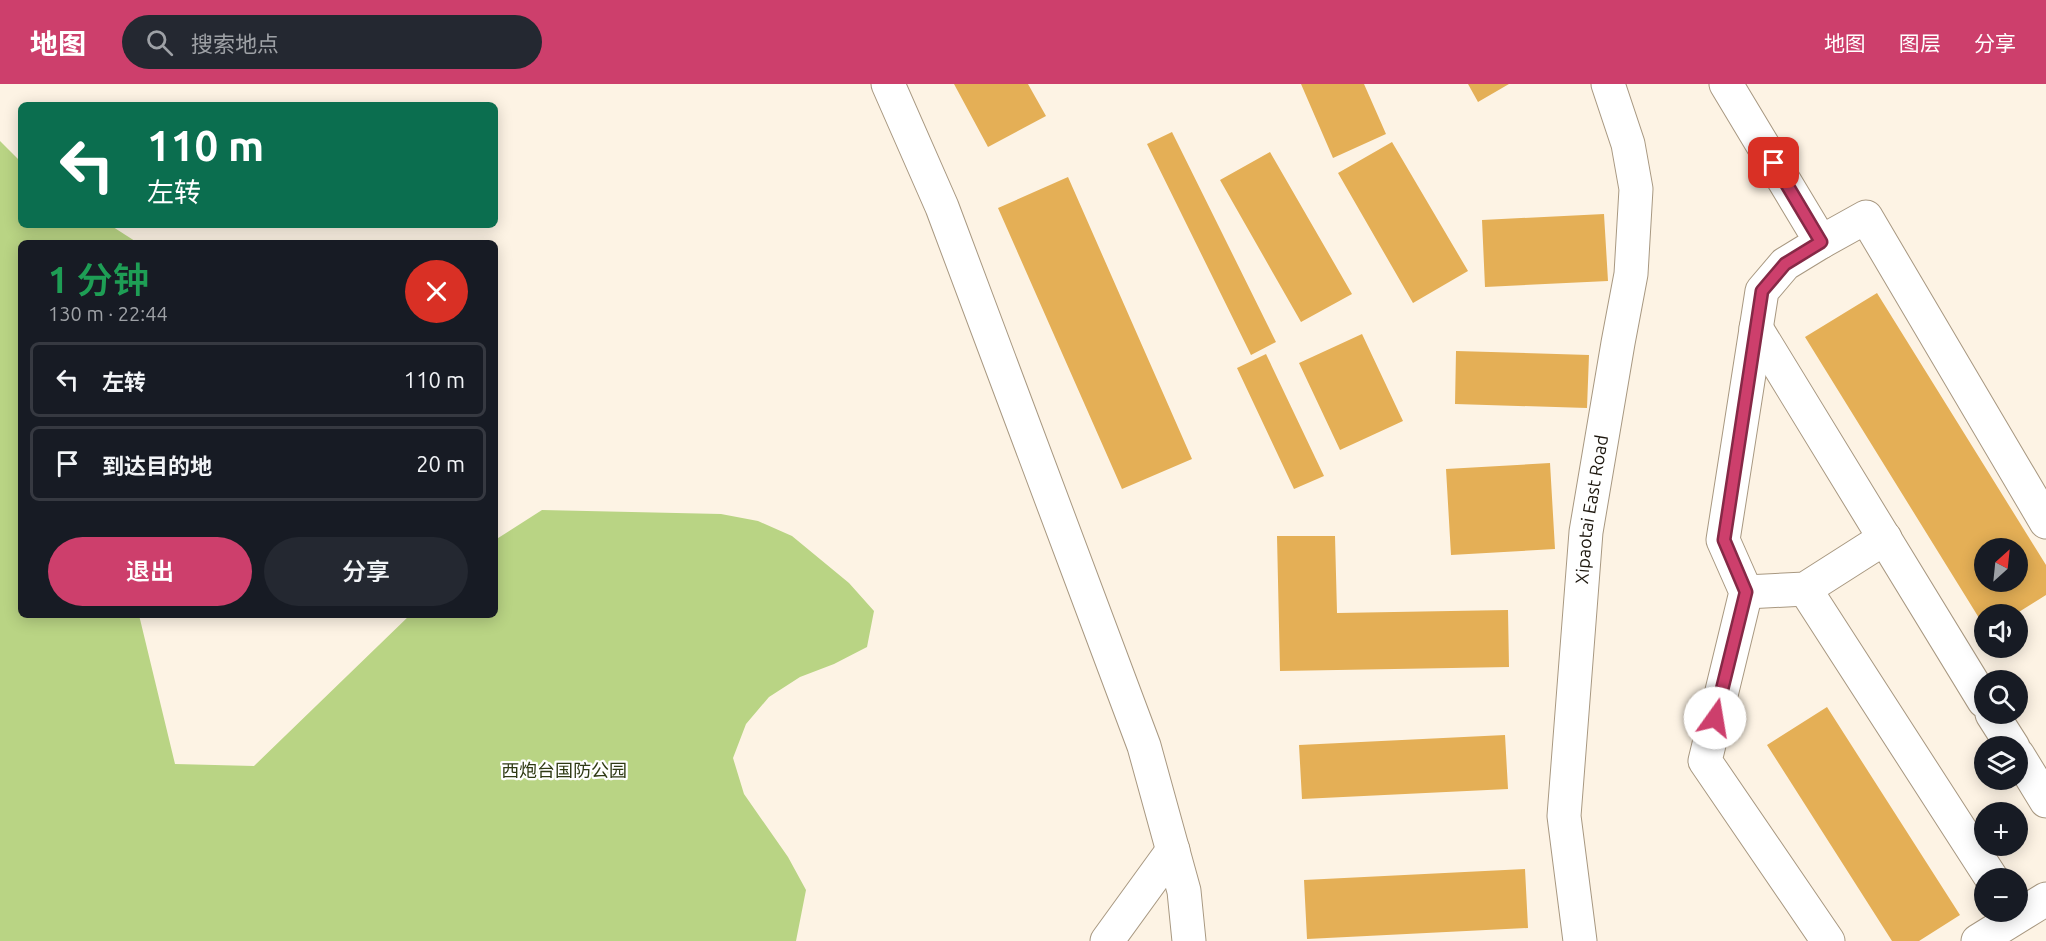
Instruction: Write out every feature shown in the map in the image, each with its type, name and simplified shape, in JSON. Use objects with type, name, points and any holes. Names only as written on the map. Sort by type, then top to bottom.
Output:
[{"type":"street","points":[[888,84],[942,207],[1144,746],[1184,891],[1189,941]]},
{"type":"street","name":"Xipaotai East Road","points":[[1580,941],[1563,816],[1586,532],[1632,274],[1636,189],[1628,144],[1608,84]]},
{"type":"street","points":[[1726,84],[1821,242]]},
{"type":"street","points":[[1828,941],[1705,761],[1746,592],[1724,540],[1756,328],[1762,291],[1785,264],[1866,217],[2046,522]]},
{"type":"street","points":[[1756,328],[1974,685]]},
{"type":"street","points":[[1746,592],[1805,589],[1885,538]]},
{"type":"street","points":[[1805,589],[1985,868]]},
{"type":"street","points":[[2028,771],[2046,801]]},
{"type":"street","points":[[1107,941],[1173,850]]},
{"type":"street","points":[[2028,908],[2046,899]]},
{"type":"street","points":[[1978,941],[2004,922]]},
{"type":"green space","name":"西炮台国防公园","points":[[0,141],[18,159],[18,228],[115,228],[133,240],[18,240],[18,618],[140,618],[175,764],[254,766],[407,618],[498,618],[498,538],[542,510],[721,514],[758,521],[792,536],[849,583],[874,611],[867,647],[834,664],[800,677],[769,697],[746,724],[733,758],[744,794],[788,857],[806,890],[796,941],[0,941]]},
{"type":"building","points":[[954,84],[1028,84],[1046,116],[988,147]]},
{"type":"building","points":[[1301,84],[1364,84],[1386,134],[1333,158]]},
{"type":"building","points":[[1468,84],[1509,84],[1478,102]]},
{"type":"building","points":[[1172,132],[1276,342],[1251,355],[1147,144]]},
{"type":"building","points":[[1392,142],[1468,271],[1413,303],[1338,173]]},
{"type":"building","points":[[1270,152],[1352,294],[1301,322],[1220,180]]},
{"type":"building","points":[[1068,177],[1192,459],[1122,489],[998,208]]},
{"type":"building","points":[[1604,214],[1608,281],[1485,287],[1482,220]]},
{"type":"building","points":[[1877,293],[2046,565],[2046,595],[2028,606],[2028,604],[1974,604],[1974,610],[1805,337]]},
{"type":"building","points":[[1362,334],[1403,421],[1340,450],[1299,363]]},
{"type":"building","points":[[1456,351],[1589,355],[1587,408],[1455,404]]},
{"type":"building","points":[[1266,354],[1324,476],[1294,489],[1237,368]]},
{"type":"building","points":[[1550,463],[1555,549],[1451,555],[1446,469]]},
{"type":"building","points":[[1277,536],[1335,536],[1337,613],[1508,610],[1509,667],[1280,671]]},
{"type":"building","points":[[1827,707],[1960,915],[1919,941],[1892,941],[1767,745]]},
{"type":"building","points":[[1505,735],[1508,789],[1302,799],[1299,745]]},
{"type":"building","points":[[1525,869],[1528,928],[1307,939],[1304,880]]},
{"type":"route","points":[[1715,718],[1746,592],[1724,540],[1762,291],[1785,264],[1821,242],[1774,163]]}]
